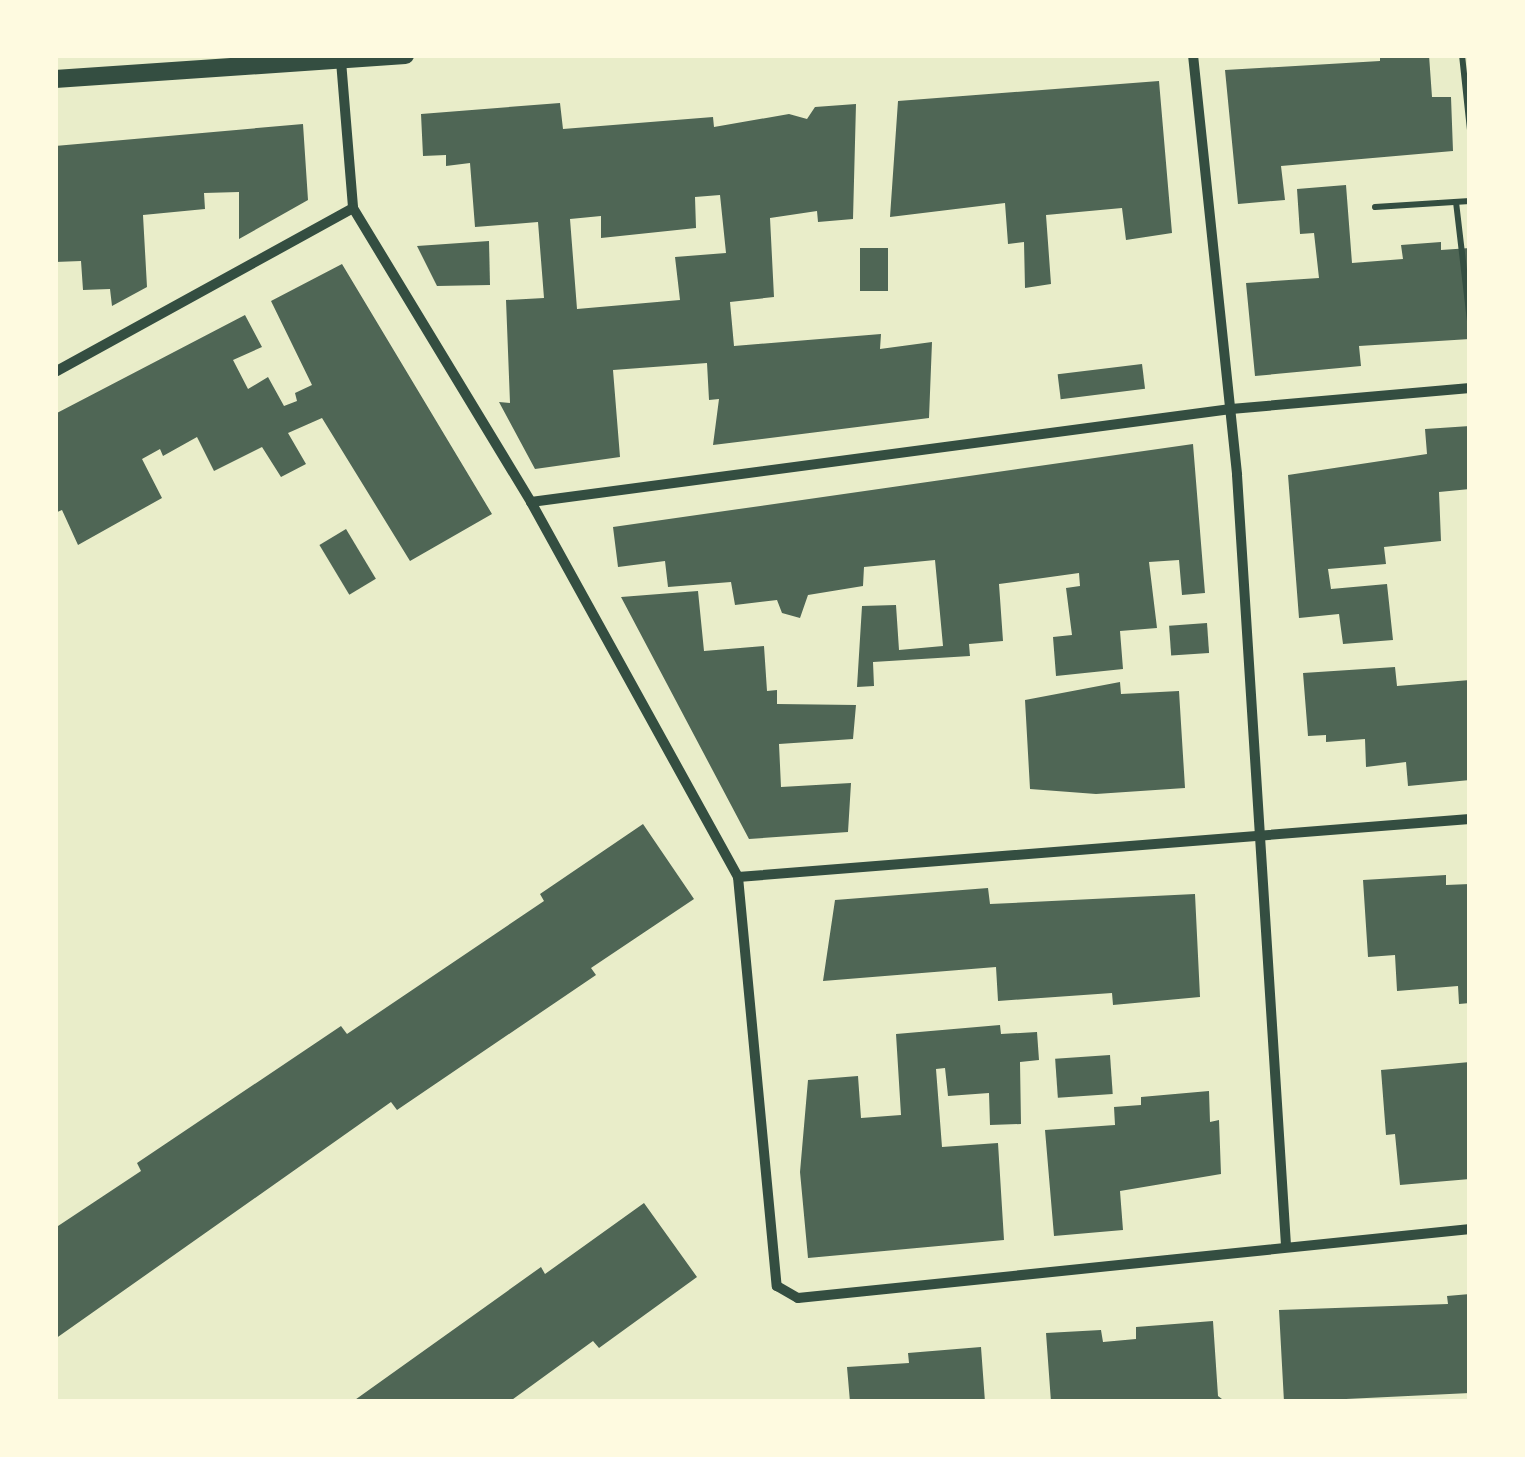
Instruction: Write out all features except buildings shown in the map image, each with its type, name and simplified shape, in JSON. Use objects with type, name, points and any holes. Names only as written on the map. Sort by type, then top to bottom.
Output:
[{"type":"street","points":[[55,79],[405,55]]},
{"type":"street","points":[[1193,55],[1232,409],[1286,1246]]},
{"type":"street","points":[[342,60],[353,208],[531,502],[738,878],[777,1286],[798,1298],[1470,1229]]},
{"type":"street","points":[[55,372],[353,208]]},
{"type":"street","points":[[531,502],[1232,409],[1470,388]]},
{"type":"street","points":[[738,878],[1470,819]]},
{"type":"path","points":[[1462,55],[1470,130]]},
{"type":"path","points":[[1375,207],[1470,201]]},
{"type":"path","points":[[1456,202],[1470,322]]}]
